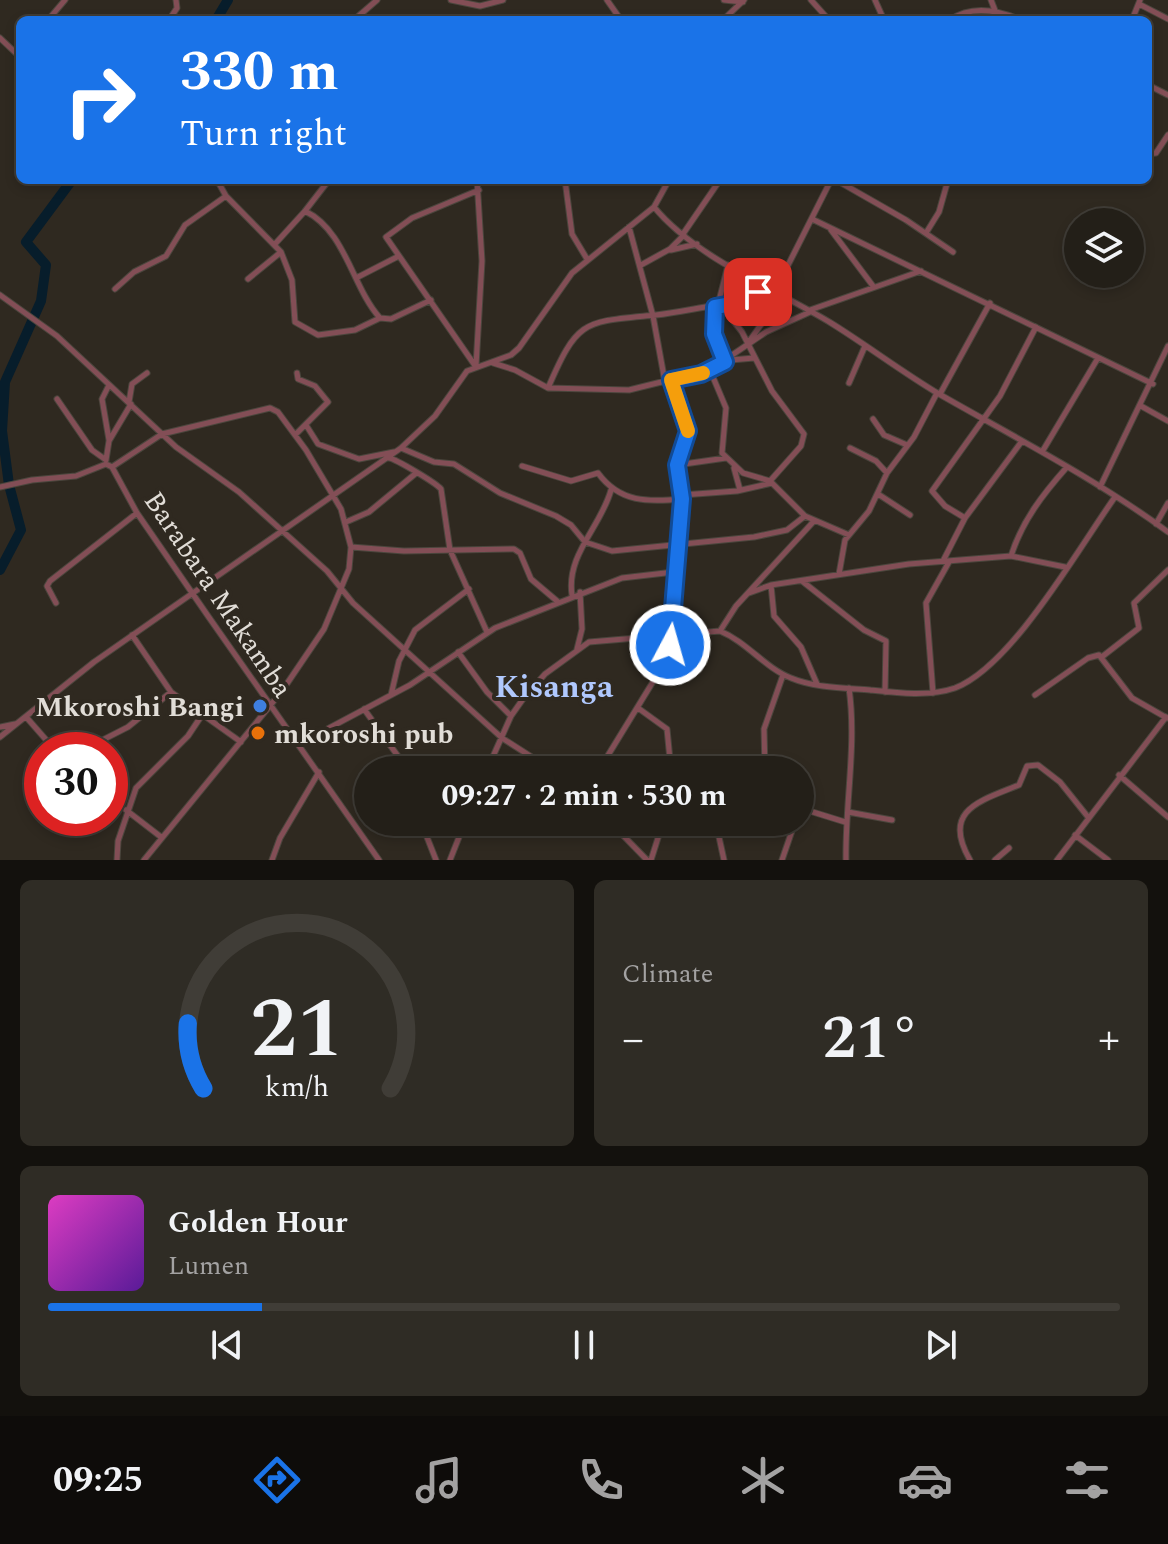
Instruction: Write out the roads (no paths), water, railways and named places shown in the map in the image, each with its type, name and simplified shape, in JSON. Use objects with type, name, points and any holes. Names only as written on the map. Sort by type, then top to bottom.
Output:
[{"type":"street","points":[[51,16],[65,0]]},
{"type":"street","points":[[359,16],[377,0]]},
{"type":"street","points":[[451,0],[478,3],[503,0]]},
{"type":"street","points":[[724,0],[743,1]]},
{"type":"street","points":[[991,0],[996,13]]},
{"type":"street","points":[[727,16],[743,1]]},
{"type":"street","points":[[1140,2],[1168,19]]},
{"type":"street","points":[[958,16],[969,10],[1007,16]]},
{"type":"street","points":[[0,38],[16,51]]},
{"type":"street","points":[[1152,154],[1156,153],[1168,135]]},
{"type":"street","points":[[219,184],[226,196],[281,252],[292,280],[294,321],[310,332],[318,335],[348,332],[380,318],[391,319],[431,300]]},
{"type":"street","points":[[275,244],[326,184]]},
{"type":"street","points":[[476,367],[482,261],[478,184]]},
{"type":"street","points":[[566,184],[572,234],[587,259]]},
{"type":"street","points":[[0,737],[132,635],[401,448],[435,416],[462,377],[476,367],[519,348],[563,283],[587,259],[654,207],[667,184]]},
{"type":"street","points":[[668,251],[684,235],[717,184]]},
{"type":"street","points":[[748,344],[778,295],[831,184]]},
{"type":"street","points":[[840,184],[953,252]]},
{"type":"street","points":[[926,233],[939,212],[947,184]]},
{"type":"street","points":[[476,367],[387,242],[388,232],[412,218],[479,190]]},
{"type":"street","points":[[115,289],[134,272],[166,256],[185,225],[226,196]]},
{"type":"street","points":[[654,207],[684,235],[727,263],[810,311],[938,394],[1100,487],[1168,532]]},
{"type":"street","points":[[305,211],[315,218],[336,244],[380,318]]},
{"type":"street","points":[[812,219],[1153,384]]},
{"type":"street","points":[[608,756],[667,658],[682,497],[677,465],[688,431],[668,381],[629,227]]},
{"type":"street","points":[[831,229],[873,286]]},
{"type":"street","points":[[641,265],[668,251],[698,244]]},
{"type":"street","points":[[248,279],[281,252]]},
{"type":"street","points":[[358,277],[397,257]]},
{"type":"street","points":[[727,263],[729,272],[716,307],[714,334],[727,361]]},
{"type":"street","points":[[490,363],[515,370],[548,388],[616,390],[668,381],[710,370],[778,325],[810,311],[922,271]]},
{"type":"street","points":[[743,302],[764,286]]},
{"type":"street","points":[[0,295],[57,336],[108,387],[162,434],[239,492],[327,571],[340,588],[502,738],[530,756]]},
{"type":"street","points":[[548,388],[569,343],[588,325],[621,316],[653,316],[778,295]]},
{"type":"street","points":[[839,574],[849,535],[869,511],[887,473],[938,394],[990,303]]},
{"type":"street","points":[[522,466],[571,481],[598,473],[611,490],[639,500],[740,490],[771,482],[801,446],[804,434],[772,391],[736,321],[716,307]]},
{"type":"street","points":[[965,518],[945,506],[932,491],[984,419],[1016,368],[1036,327]]},
{"type":"street","points":[[849,383],[865,346]]},
{"type":"street","points":[[1100,487],[1153,384],[1168,346]]},
{"type":"street","points":[[727,361],[754,358]]},
{"type":"street","points":[[1042,452],[1098,358]]},
{"type":"street","points":[[710,370],[725,402],[721,444],[727,458],[749,477],[771,482],[805,516],[849,535]]},
{"type":"street","points":[[109,441],[130,403],[132,384],[147,373]]},
{"type":"street","points":[[295,435],[328,402],[315,386],[298,379],[297,373]]},
{"type":"street","points":[[108,387],[102,399],[109,441],[108,464]]},
{"type":"street","name":"Barabara Makamba","points":[[57,399],[92,450],[108,464],[137,513],[379,860]]},
{"type":"street","points":[[1141,406],[1168,421]]},
{"type":"street","points":[[0,487],[76,476],[108,464],[162,434],[270,408],[278,412],[295,435],[346,522],[351,547],[349,569],[324,629],[270,706],[144,860]]},
{"type":"street","points":[[873,419],[884,435],[907,445]]},
{"type":"street","points":[[306,425],[318,444],[354,458],[395,452]]},
{"type":"street","points":[[933,693],[926,603],[965,518],[1022,441]]},
{"type":"street","points":[[401,448],[434,462],[454,464],[500,493],[571,525],[585,542],[612,551],[678,547],[775,533],[798,523],[805,516]]},
{"type":"street","points":[[850,448],[876,461],[887,473]]},
{"type":"street","points":[[388,458],[400,461],[441,489],[450,550],[487,632]]},
{"type":"street","points":[[677,465],[727,458]]},
{"type":"street","points":[[734,466],[740,490]]},
{"type":"street","points":[[1011,556],[1018,534],[1038,502],[1067,467]]},
{"type":"street","points":[[346,522],[369,512],[415,474]]},
{"type":"street","points":[[572,595],[572,570],[611,490]]},
{"type":"street","points":[[878,494],[910,515]]},
{"type":"street","points":[[494,756],[511,716],[545,674],[594,640],[720,631],[733,636],[783,675],[817,684],[885,692],[933,693],[957,687],[988,668],[1035,612],[1115,497]]},
{"type":"street","points":[[1156,524],[1168,503]]},
{"type":"street","points":[[56,603],[47,586],[50,581],[137,513]]},
{"type":"street","points":[[720,631],[749,593],[814,521]]},
{"type":"street","points":[[351,547],[517,549],[531,579],[557,601]]},
{"type":"street","points":[[749,593],[771,585],[946,561],[1011,556],[1065,567]]},
{"type":"street","points":[[1035,695],[1088,658],[1103,656],[1139,628],[1134,603],[1168,570]]},
{"type":"street","points":[[299,744],[430,672],[487,632],[572,595],[622,578],[674,572]]},
{"type":"street","points":[[802,581],[864,630],[886,641],[885,692]]},
{"type":"street","points":[[771,585],[774,616],[801,647],[817,684]]},
{"type":"street","points":[[391,695],[396,683],[396,668],[422,623],[469,589]]},
{"type":"street","points":[[577,650],[582,629],[580,592]]},
{"type":"street","points":[[132,635],[171,692],[241,742]]},
{"type":"street","points":[[458,652],[487,692],[511,716]]},
{"type":"street","points":[[1057,860],[1119,775],[1167,718],[1132,698],[1103,656]]},
{"type":"street","points":[[765,756],[764,729],[783,675]]},
{"type":"street","points":[[846,860],[845,822],[853,725],[849,688]]},
{"type":"street","points":[[118,732],[171,692]]},
{"type":"street","points":[[638,708],[667,729],[670,756]]},
{"type":"street","points":[[364,709],[398,756]]},
{"type":"street","points":[[128,806],[136,788],[188,736],[202,715]]},
{"type":"street","points":[[27,718],[39,732]]},
{"type":"street","points":[[0,727],[20,723]]},
{"type":"street","points":[[970,860],[959,839],[959,823],[964,814],[987,797],[1019,785],[1027,766],[1038,765],[1052,775],[1088,817]]},
{"type":"street","points":[[272,860],[280,838],[319,772]]},
{"type":"street","points":[[1119,775],[1168,817]]},
{"type":"street","points":[[128,812],[150,832],[161,837]]},
{"type":"street","points":[[814,812],[845,822]]},
{"type":"street","points":[[848,812],[892,820]]},
{"type":"street","points":[[1075,835],[1108,860]]},
{"type":"street","points":[[117,860],[121,836]]},
{"type":"street","points":[[427,836],[436,860]]},
{"type":"street","points":[[450,860],[459,836]]},
{"type":"street","points":[[624,836],[649,860],[658,836]]},
{"type":"street","points":[[721,836],[724,860]]},
{"type":"street","points":[[782,860],[790,836]]},
{"type":"street","points":[[995,860],[1009,848]]},
{"type":"waterway","points":[[218,16],[228,0]]},
{"type":"waterway","points":[[0,570],[21,530],[9,485],[2,431],[5,382],[41,301],[46,265],[26,242],[69,184]]},
{"type":"place","name":"Mkoroshi Bangi","points":[[260,706]]},
{"type":"place","name":"mkoroshi pub","points":[[258,733]]},
{"type":"district","name":"Kisanga","points":[[554,686]]}]
